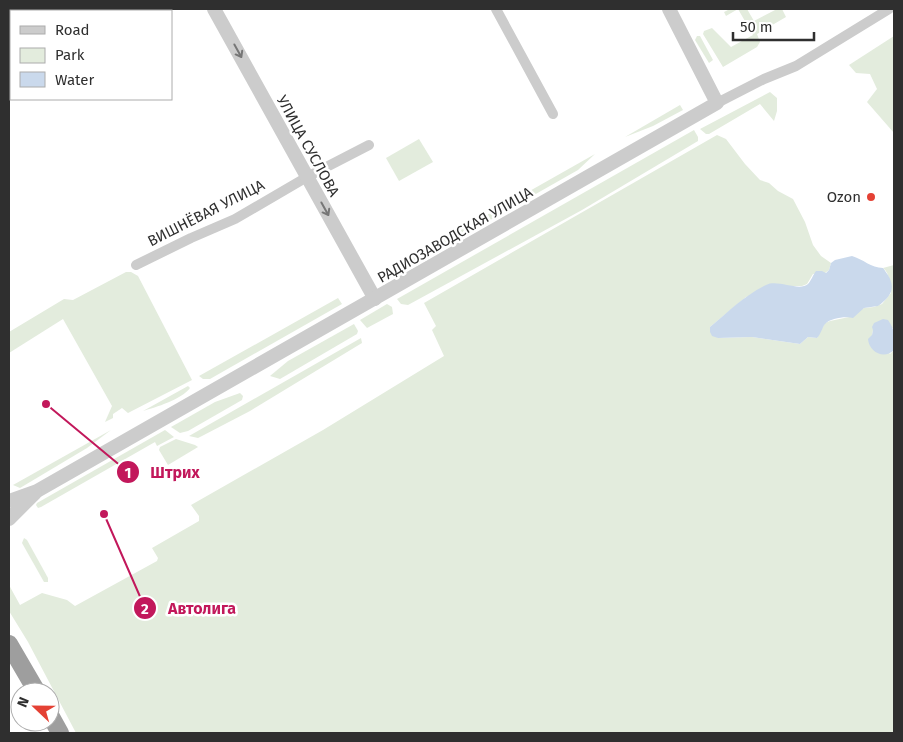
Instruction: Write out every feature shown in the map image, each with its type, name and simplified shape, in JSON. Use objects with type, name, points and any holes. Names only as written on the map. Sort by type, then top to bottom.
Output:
[{"type":"highway","points":[[9,644],[31,682]]},
{"type":"street","name":"УЛИЦА СУСЛОВА","points":[[214,9],[375,298]]},
{"type":"street","points":[[496,9],[553,114]]},
{"type":"street","points":[[669,9],[717,103]]},
{"type":"street","name":"РАДИОЗАВОДСКАЯ УЛИЦА","points":[[9,519],[37,491],[717,103],[796,66],[889,9]]},
{"type":"street","name":"ВИШНЁВАЯ УЛИЦА","points":[[136,265],[235,219],[307,177],[369,145]]},
{"type":"street","name":"РАДИОЗАВОДСКАЯ УЛИЦА","points":[[10,497],[37,491]]},
{"type":"green space","points":[[730,9],[738,9],[726,16],[724,12]]},
{"type":"green space","points":[[738,9],[747,9],[754,21],[777,9],[782,9],[786,17],[757,34],[760,42],[757,47],[723,67],[703,34],[704,31],[712,28],[731,47],[753,35]]},
{"type":"green space","points":[[697,36],[700,36],[713,60],[709,63],[695,40]]},
{"type":"green space","points":[[894,36],[894,133],[867,102],[877,89],[870,74],[856,73],[849,65]]},
{"type":"green space","points":[[770,92],[777,98],[777,111],[774,121],[760,104],[709,134],[700,129]]},
{"type":"green space","points":[[680,105],[683,110],[653,126],[625,137]]},
{"type":"green space","points":[[694,130],[698,141],[582,210],[408,305],[401,304],[397,299]]},
{"type":"green space","points":[[717,135],[726,139],[760,180],[769,183],[778,191],[793,199],[805,222],[813,245],[821,256],[831,263],[829,270],[825,273],[813,274],[807,284],[802,286],[792,286],[746,297],[710,327],[718,338],[752,337],[800,344],[808,337],[817,338],[825,323],[849,317],[864,308],[882,304],[891,293],[888,276],[883,268],[894,265],[894,328],[873,330],[872,335],[890,354],[894,350],[894,733],[76,733],[60,703],[60,682],[49,682],[9,611],[9,585],[20,605],[42,593],[67,600],[75,606],[157,561],[158,558],[152,548],[199,521],[199,516],[191,505],[323,430],[444,356],[432,330],[436,326],[424,303]]},
{"type":"green space","points":[[419,139],[433,162],[399,181],[386,158]]},
{"type":"green space","points":[[595,154],[578,170],[383,281],[380,279],[379,276]]},
{"type":"green space","points":[[126,272],[131,272],[138,276],[192,380],[128,413],[122,408],[113,414],[113,418],[105,422],[112,406],[63,319],[9,353],[9,332],[64,299],[73,300]]},
{"type":"green space","points":[[338,298],[342,304],[210,379],[203,379],[199,376]]},
{"type":"green space","points":[[387,304],[392,307],[393,314],[367,328],[360,320]]},
{"type":"green space","points":[[354,324],[358,331],[357,334],[280,379],[270,376],[288,361]]},
{"type":"green space","points":[[361,338],[362,343],[250,411],[198,438],[189,436]]},
{"type":"green space","points":[[188,386],[190,388],[181,396],[143,411]]},
{"type":"green space","points":[[240,393],[243,396],[242,400],[188,431],[180,433],[171,427],[215,402]]},
{"type":"green space","points":[[111,430],[87,448],[20,488],[13,485]]},
{"type":"green space","points":[[165,430],[174,437],[157,446],[155,442],[41,507],[38,508],[36,505],[37,503]]},
{"type":"green space","points":[[176,439],[198,447],[168,465],[159,450],[160,447]]},
{"type":"green space","points":[[24,538],[27,540],[48,578],[48,582],[44,582],[22,543]]},
{"type":"water","points":[[852,256],[875,267],[883,268],[888,275],[892,284],[891,292],[878,306],[864,308],[853,318],[842,317],[830,320],[825,324],[817,338],[808,337],[800,344],[752,337],[718,338],[712,336],[710,327],[758,289],[776,283],[799,287],[804,286],[809,283],[816,271],[826,273],[831,263],[835,260]]},
{"type":"water","points":[[883,319],[888,320],[894,334],[894,350],[886,354],[874,351],[868,339],[872,335],[874,323]]},
{"type":"place","name":"Ozon","points":[[871,197]]},
{"type":"place","name":"Штрих","points":[[46,404]]},
{"type":"place","name":"Автолига","points":[[104,514]]}]
